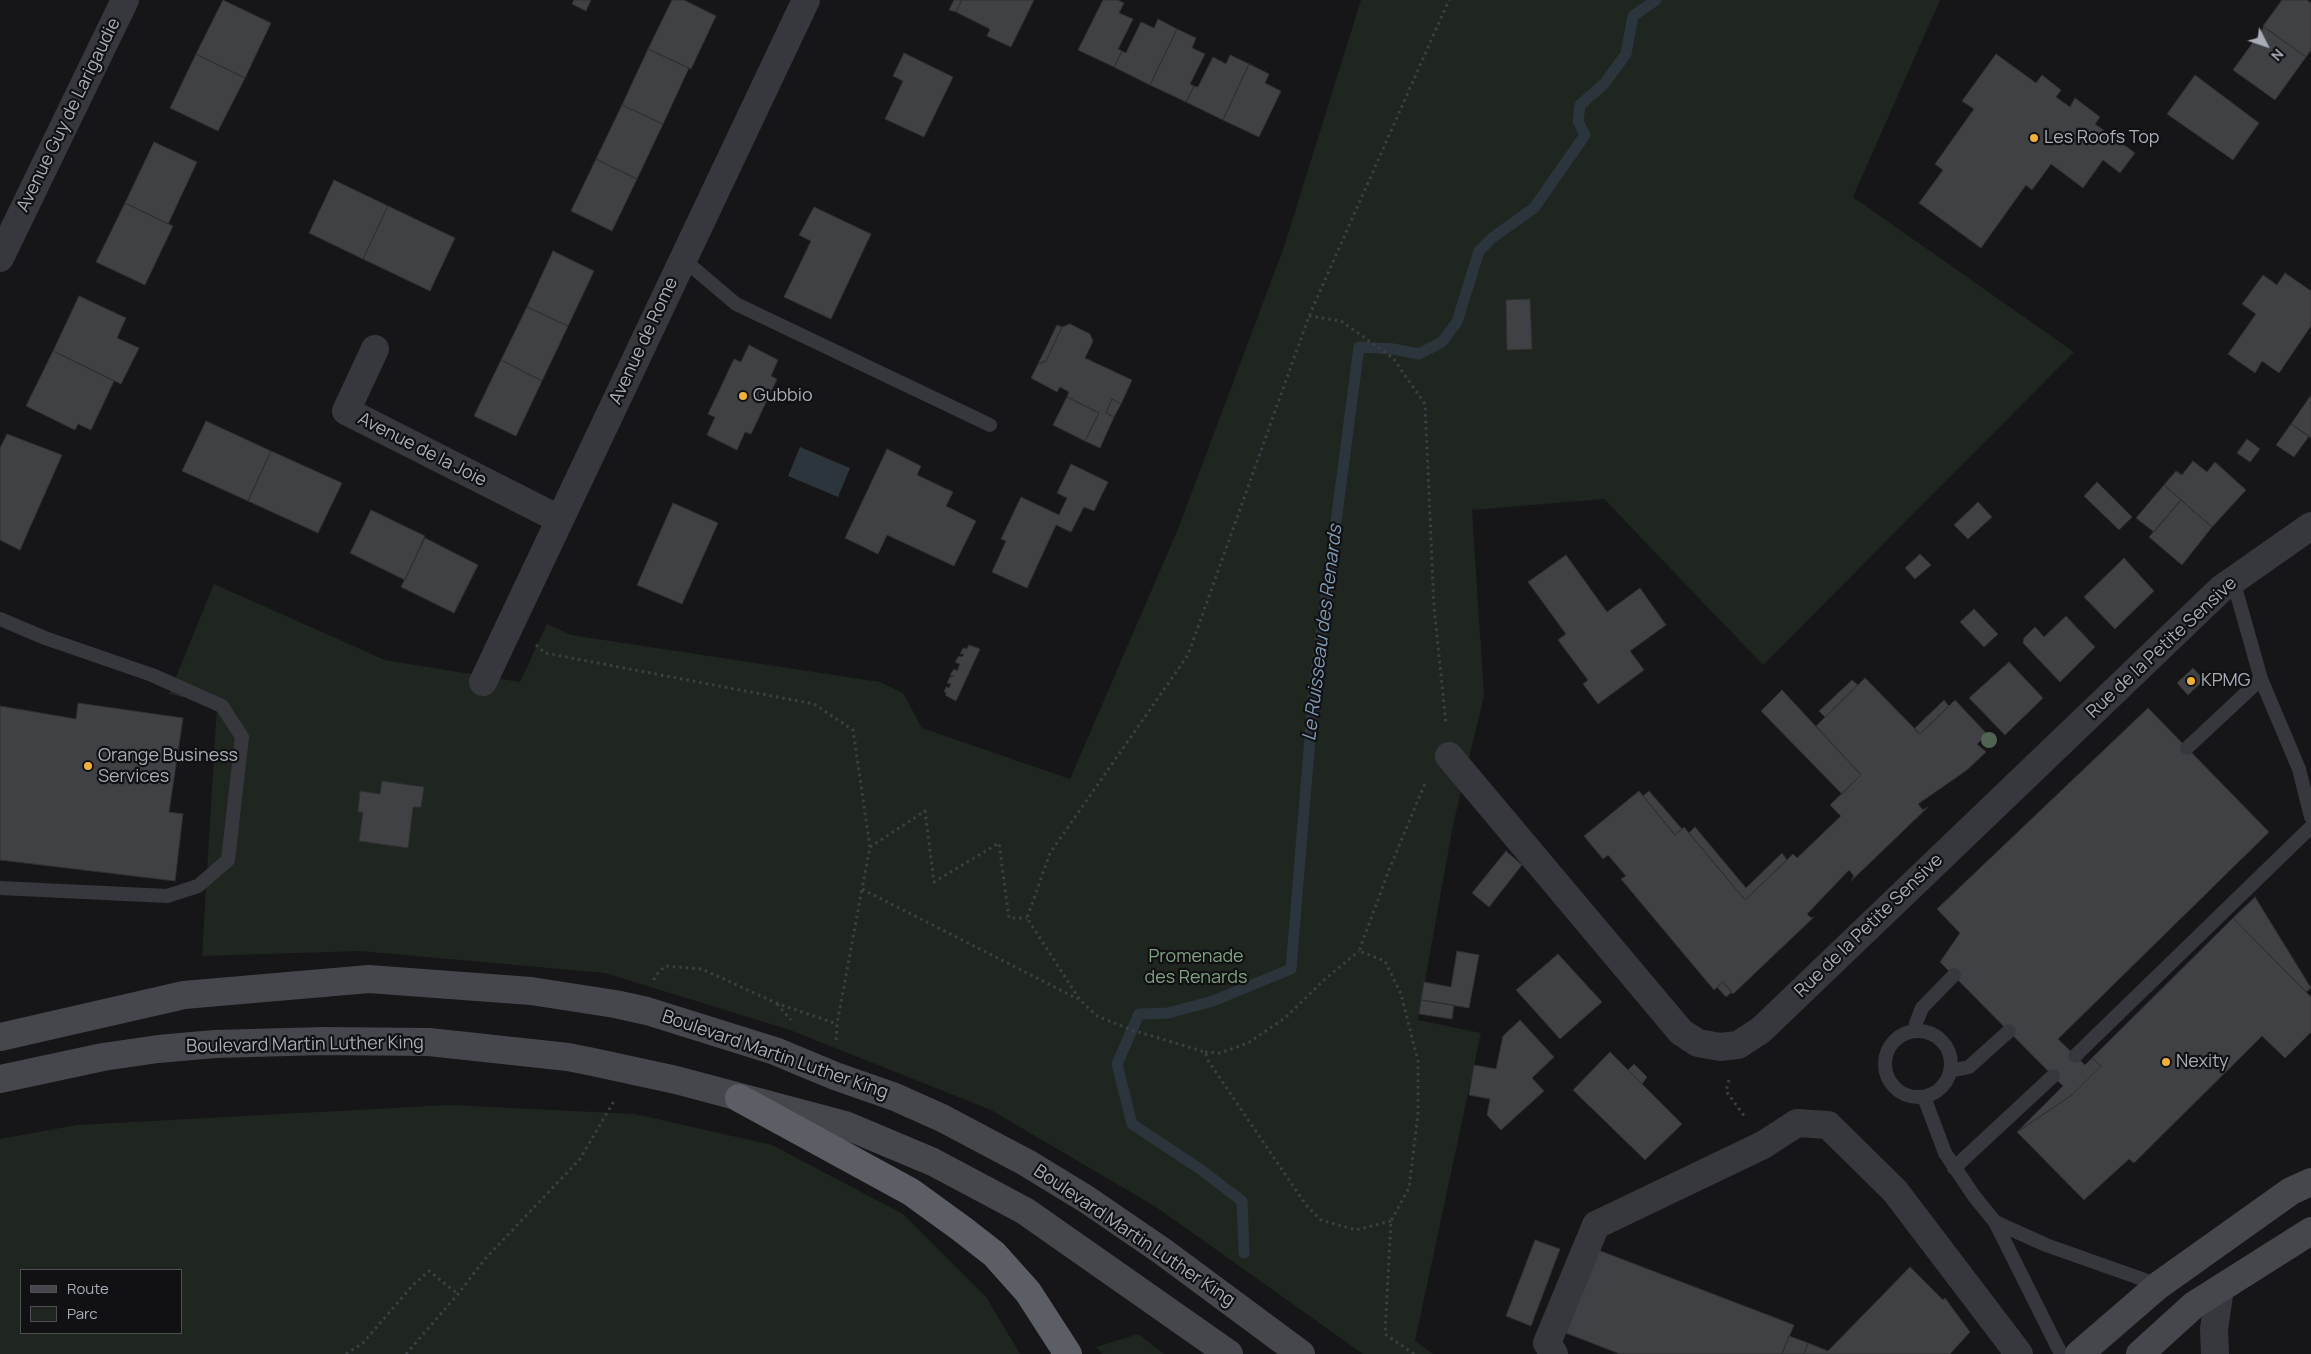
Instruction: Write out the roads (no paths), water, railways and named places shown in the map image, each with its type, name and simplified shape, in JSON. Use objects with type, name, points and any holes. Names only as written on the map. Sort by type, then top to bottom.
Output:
[{"type":"highway","points":[[739,1098],[911,1192],[962,1229],[994,1254],[1028,1292],[1068,1354]]},
{"type":"main road","name":"Boulevard Martin Luther King","points":[[0,1037],[184,996],[368,979],[531,991],[615,1004],[775,1051],[910,1104],[1027,1163],[1086,1199],[1162,1251],[1301,1354]]},
{"type":"main road","name":"Boulevard Martin Luther King","points":[[0,1079],[103,1057],[158,1049],[215,1044],[324,1041],[429,1042],[568,1057],[634,1071],[844,1125],[933,1162],[1025,1211],[1229,1354]]},
{"type":"main road","points":[[2079,1354],[2159,1285],[2291,1191],[2311,1182]]},
{"type":"main road","points":[[2140,1354],[2194,1306],[2311,1231]]},
{"type":"street","name":"Avenue Guy de Larigaudie","points":[[0,258],[125,0]]},
{"type":"street","name":"Avenue de Rome","points":[[483,682],[806,0]]},
{"type":"street","name":"Avenue de la Joie","points":[[375,349],[346,411],[559,519]]},
{"type":"street","name":"Rue de la Petite Sensive","points":[[1449,756],[1681,1032],[1698,1043],[1720,1047],[1738,1045],[1761,1030],[2214,596],[2233,580],[2311,526]]},
{"type":"street","points":[[1554,1354],[1547,1343],[1596,1225],[1764,1145],[1797,1123],[1828,1126],[1895,1191],[2019,1354]]},
{"type":"street","points":[[2215,1354],[2214,1329],[2220,1289]]},
{"type":"lane","points":[[683,259],[736,304],[990,425]]},
{"type":"lane","points":[[2233,580],[2261,679],[2299,769],[2311,817]]},
{"type":"lane","points":[[0,619],[45,638],[152,675],[222,706],[242,736],[228,860],[198,886],[168,896],[0,888]]},
{"type":"lane","points":[[2187,748],[2261,679]]},
{"type":"lane","points":[[2075,1056],[2311,827]]},
{"type":"lane","points":[[1915,1031],[1922,1008],[1954,975]]},
{"type":"lane","points":[[1915,1031],[1926,1032],[1936,1037],[1944,1045],[1949,1055],[1950,1071],[1942,1086],[1924,1096],[1914,1097],[1904,1094],[1892,1084],[1885,1070],[1885,1060],[1888,1049],[1895,1040],[1915,1031]]},
{"type":"lane","points":[[1950,1071],[1969,1067],[2009,1031]]},
{"type":"lane","points":[[1954,1168],[2053,1076]]},
{"type":"lane","points":[[1924,1096],[1945,1153],[1954,1168],[1995,1222],[2061,1354]]},
{"type":"lane","points":[[1995,1222],[2046,1245],[2159,1285]]},
{"type":"waterway","name":"Le Ruisseau des Renards","points":[[1244,1253],[1242,1201],[1200,1169],[1132,1124],[1117,1064],[1139,1014],[1168,1013],[1213,1001],[1291,969],[1314,689],[1359,347],[1393,349],[1419,354],[1442,342],[1457,322],[1479,251],[1492,238],[1534,208],[1585,135],[1578,121],[1580,105],[1604,84],[1626,54],[1633,16],[1656,0]]},
{"type":"place","name":"Les Roofs Top","points":[[2034,138]]},
{"type":"place","name":"Gubbio","points":[[743,396]]},
{"type":"place","name":"KPMG","points":[[2191,681]]},
{"type":"place","name":"Orange Business Services","points":[[88,766]]},
{"type":"place","name":"Nexity","points":[[2166,1062]]},
{"type":"park label","name":"Promenade des Renards","points":[[1196,968]]}]
